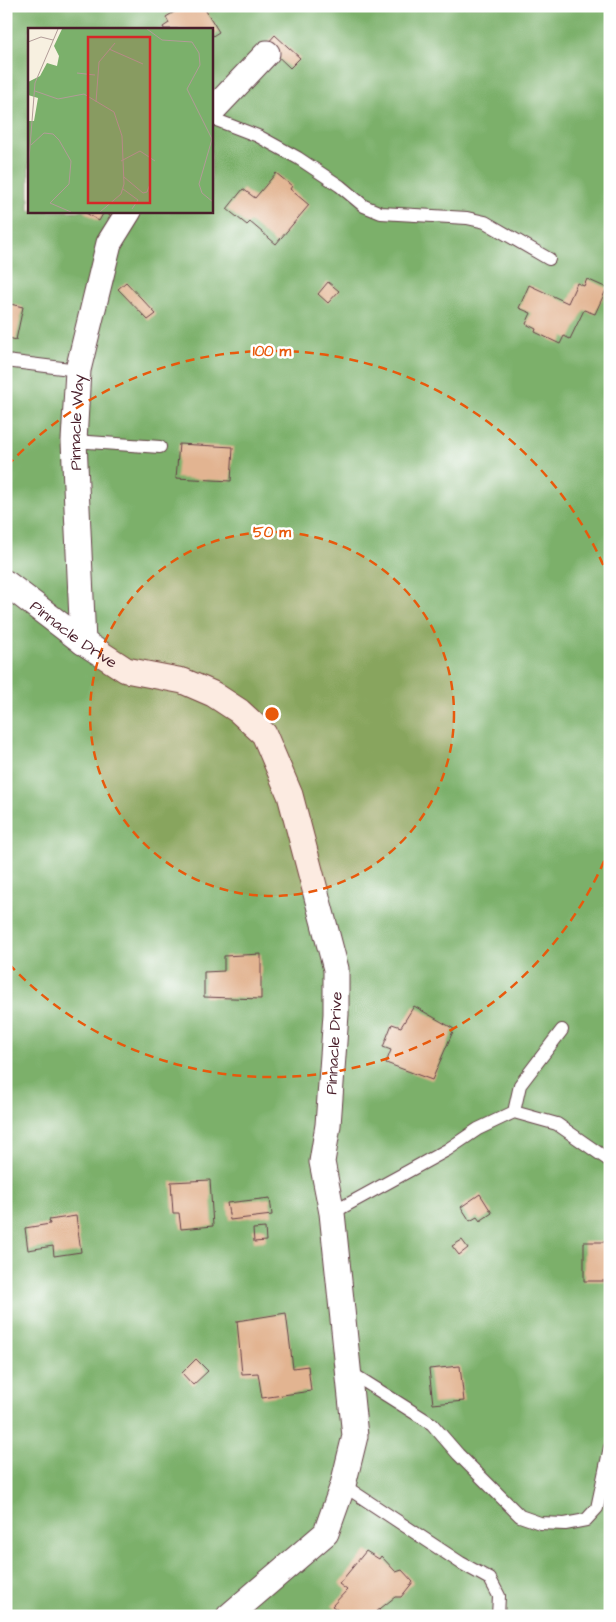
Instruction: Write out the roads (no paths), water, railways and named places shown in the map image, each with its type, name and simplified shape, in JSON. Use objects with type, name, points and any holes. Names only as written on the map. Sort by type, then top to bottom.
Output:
[{"type":"street","points":[[212,111],[267,53]]},
{"type":"street","name":"Pinnacle Way","points":[[82,642],[74,442],[78,370],[109,243],[128,212]]},
{"type":"street","name":"Pinnacle Drive","points":[[6,583],[82,642],[126,670],[183,681],[213,694],[239,711],[264,734],[290,796],[336,969],[335,1023],[328,1125],[322,1162],[332,1213],[355,1436],[344,1485],[326,1533],[229,1616]]},
{"type":"lane","points":[[212,118],[258,136],[340,186],[364,206],[381,213],[467,218],[486,222],[548,259]]},
{"type":"lane","points":[[6,361],[78,370]]},
{"type":"lane","points":[[74,442],[160,447]]},
{"type":"lane","points":[[514,1112],[520,1085],[562,1030]]},
{"type":"lane","points":[[332,1213],[447,1150],[478,1129],[514,1112],[557,1124],[610,1161]]},
{"type":"lane","points":[[348,1371],[432,1424],[458,1454],[520,1516],[540,1523],[566,1524],[586,1520],[597,1508],[610,1447]]},
{"type":"lane","points":[[344,1485],[461,1563],[490,1579],[499,1596],[498,1616]]}]
